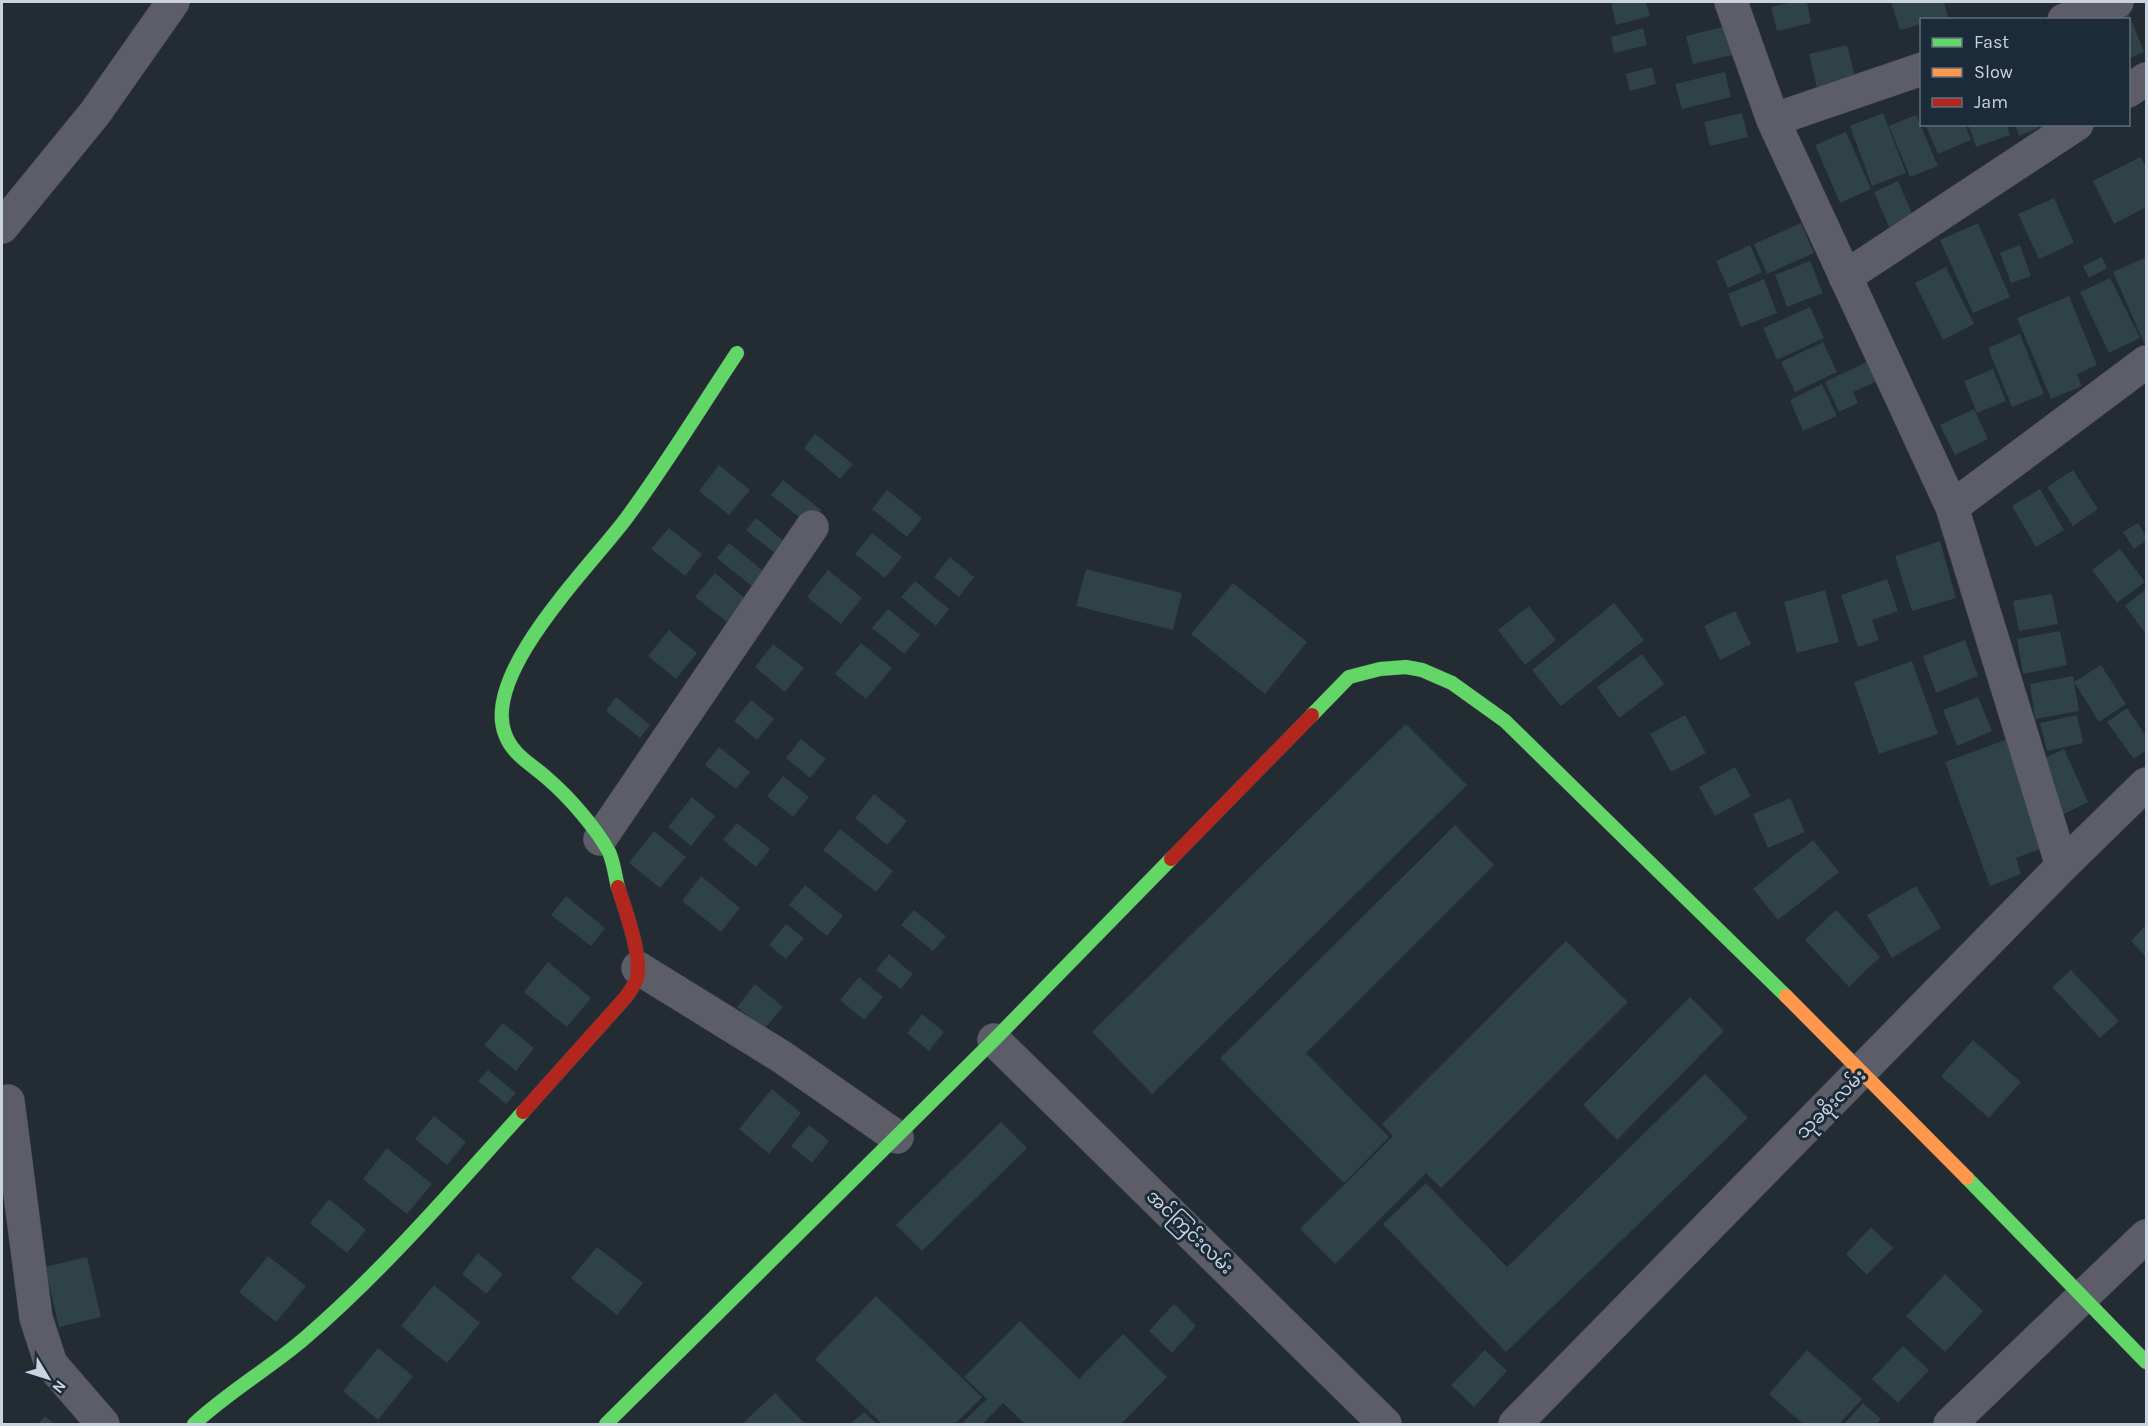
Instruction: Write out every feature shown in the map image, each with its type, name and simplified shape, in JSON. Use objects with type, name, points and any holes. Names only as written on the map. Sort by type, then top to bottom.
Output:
[{"type":"street","points":[[2,227],[95,113],[173,2]]},
{"type":"street","points":[[1731,2],[1773,120],[1952,507],[2062,866]]},
{"type":"street","points":[[2070,18],[2117,2]]},
{"type":"street","points":[[1773,120],[1920,70]]},
{"type":"street","points":[[2130,90],[2146,79]]},
{"type":"street","points":[[1845,277],[2074,126]]},
{"type":"street","points":[[194,1425],[209,1410],[304,1339],[378,1271],[626,997],[636,981],[638,968],[635,949],[609,853],[580,811],[565,795],[549,779],[513,751],[504,733],[501,715],[504,697],[515,668],[535,631],[628,516],[737,353]]},
{"type":"street","points":[[1952,507],[2146,362]]},
{"type":"street","points":[[600,839],[812,528]]},
{"type":"street","points":[[606,1425],[994,1040],[1349,678],[1389,667],[1419,668],[1460,688],[1505,721],[1863,1072],[2146,1362]]},
{"type":"street","name":"သုခစိုးလမ်း","points":[[1515,1425],[1863,1072],[2062,866],[2146,784]]},
{"type":"street","points":[[638,968],[782,1057],[897,1137]]},
{"type":"street","name":"အင်ကြင်းလမ်း","points":[[994,1040],[1385,1425]]},
{"type":"street","points":[[8,1101],[36,1318],[51,1364],[103,1425]]},
{"type":"street","points":[[1950,1425],[2146,1236]]},
{"type":"building","points":[[1611,2],[1646,2],[1650,16],[1616,25]]},
{"type":"building","points":[[1792,2],[1807,2],[1811,23],[1777,31],[1771,7]]},
{"type":"building","points":[[1891,2],[1944,2],[1948,18],[1920,18],[1920,25],[1900,30]]},
{"type":"building","points":[[2128,12],[2144,52],[2130,58],[2130,18],[2113,18]]},
{"type":"building","points":[[1730,25],[1737,54],[1693,64],[1686,36]]},
{"type":"building","points":[[1643,28],[1647,45],[1614,53],[1611,37]]},
{"type":"building","points":[[1847,45],[1856,80],[1817,88],[1809,54]]},
{"type":"building","points":[[1652,67],[1656,84],[1630,91],[1626,74]]},
{"type":"building","points":[[1725,72],[1731,97],[1682,109],[1675,84]]},
{"type":"building","points":[[1742,113],[1748,137],[1710,146],[1704,122]]},
{"type":"building","points":[[1883,113],[1906,173],[1872,186],[1850,126]]},
{"type":"building","points":[[1916,115],[1938,166],[1910,177],[1889,126]]},
{"type":"building","points":[[1926,126],[1966,126],[1971,140],[1938,154]]},
{"type":"building","points":[[1969,126],[2007,126],[2010,135],[1976,147]]},
{"type":"building","points":[[2016,126],[2037,126],[2038,128],[2019,136]]},
{"type":"building","points":[[1846,132],[1871,189],[1840,203],[1815,145]]},
{"type":"building","points":[[2141,157],[2146,168],[2146,207],[2114,224],[2093,181]]},
{"type":"building","points":[[1898,181],[1913,216],[1889,227],[1874,192]]},
{"type":"building","points":[[2054,198],[2074,243],[2039,259],[2018,214]]},
{"type":"building","points":[[1801,223],[1814,253],[1767,274],[1754,244]]},
{"type":"building","points":[[1978,223],[2010,297],[1973,313],[1940,240]]},
{"type":"building","points":[[1750,245],[1762,272],[1728,288],[1716,261]]},
{"type":"building","points":[[2020,245],[2031,276],[2011,283],[2000,253]]},
{"type":"building","points":[[2102,257],[2107,268],[2089,278],[2083,266]]},
{"type":"building","points":[[2146,257],[2146,342],[2144,343],[2113,272]]},
{"type":"building","points":[[1810,261],[1823,293],[1787,307],[1775,275]]},
{"type":"building","points":[[1946,267],[1974,324],[1943,340],[1915,283]]},
{"type":"building","points":[[2110,278],[2140,338],[2109,353],[2080,292]]},
{"type":"building","points":[[1764,279],[1777,313],[1741,327],[1728,294]]},
{"type":"building","points":[[2069,296],[2097,365],[2077,374],[2082,386],[2051,399],[2017,318]]},
{"type":"building","points":[[1810,307],[1824,338],[1777,360],[1763,328]]},
{"type":"building","points":[[2020,334],[2044,394],[2012,407],[1988,348]]},
{"type":"building","points":[[1823,342],[1837,372],[1795,392],[1781,362]]},
{"type":"building","points":[[1875,358],[1884,378],[1853,392],[1858,403],[1839,412],[1825,382]]},
{"type":"building","points":[[1993,369],[2006,401],[1977,413],[1964,381]]},
{"type":"building","points":[[1822,384],[1837,416],[1803,431],[1790,400]]},
{"type":"building","points":[[1974,409],[1988,439],[1955,455],[1940,425]]},
{"type":"building","points":[[815,434],[853,464],[840,479],[804,448]]},
{"type":"building","points":[[719,465],[750,490],[729,515],[699,491]]},
{"type":"building","points":[[2073,470],[2098,509],[2073,526],[2047,487]]},
{"type":"building","points":[[783,480],[821,510],[809,525],[771,495]]},
{"type":"building","points":[[2040,489],[2064,530],[2036,547],[2012,506]]},
{"type":"building","points":[[887,490],[922,518],[907,537],[872,509]]},
{"type":"building","points":[[756,518],[790,546],[781,558],[746,530]]},
{"type":"building","points":[[2138,523],[2146,536],[2146,541],[2134,549],[2123,532]]},
{"type":"building","points":[[669,528],[702,554],[685,576],[651,549]]},
{"type":"building","points":[[872,533],[902,557],[885,578],[855,554]]},
{"type":"building","points":[[1940,541],[1956,598],[1912,611],[1895,556]]},
{"type":"building","points":[[729,543],[766,573],[754,588],[717,558]]},
{"type":"building","points":[[2120,549],[2145,582],[2117,603],[2092,570]]},
{"type":"building","points":[[950,557],[974,577],[959,597],[934,577]]},
{"type":"building","points":[[1086,569],[1182,593],[1173,630],[1076,606]]},
{"type":"building","points":[[828,570],[862,598],[841,624],[807,597]]},
{"type":"building","points":[[715,573],[746,599],[727,622],[695,597]]},
{"type":"building","points":[[1887,579],[1898,611],[1872,620],[1879,640],[1858,647],[1841,595]]},
{"type":"building","points":[[915,581],[949,609],[936,626],[901,597]]},
{"type":"building","points":[[1233,583],[1307,642],[1265,694],[1191,634]]},
{"type":"building","points":[[2146,589],[2146,634],[2125,606]]},
{"type":"building","points":[[1825,590],[1839,642],[1797,653],[1784,602]]},
{"type":"building","points":[[2052,594],[2058,624],[2019,631],[2013,601]]},
{"type":"building","points":[[1614,603],[1644,640],[1561,706],[1532,670]]},
{"type":"building","points":[[1529,606],[1556,640],[1525,665],[1498,630]]},
{"type":"building","points":[[888,609],[920,635],[904,654],[872,628]]},
{"type":"building","points":[[1735,611],[1751,644],[1720,660],[1704,626]]},
{"type":"building","points":[[669,630],[697,653],[676,679],[648,656]]},
{"type":"building","points":[[2060,631],[2067,665],[2023,674],[2017,639]]},
{"type":"building","points":[[1965,640],[1978,676],[1936,693],[1923,656]]},
{"type":"building","points":[[861,643],[892,668],[866,699],[835,674]]},
{"type":"building","points":[[773,644],[804,668],[785,692],[755,667]]},
{"type":"building","points":[[1642,654],[1664,684],[1619,718],[1597,687]]},
{"type":"building","points":[[1912,661],[1938,734],[1879,754],[1854,682]]},
{"type":"building","points":[[2101,665],[2126,704],[2099,722],[2074,682]]},
{"type":"building","points":[[2073,676],[2079,711],[2035,719],[2030,684]]},
{"type":"building","points":[[616,697],[650,725],[640,738],[606,711]]},
{"type":"building","points":[[1978,697],[1992,731],[1957,746],[1943,710]]},
{"type":"building","points":[[751,700],[774,719],[757,740],[734,721]]},
{"type":"building","points":[[2127,708],[2146,736],[2146,750],[2134,759],[2107,722]]},
{"type":"building","points":[[1685,715],[1706,753],[1671,772],[1650,734]]},
{"type":"building","points":[[2077,715],[2083,743],[2047,751],[2040,723]]},
{"type":"building","points":[[1406,724],[1467,785],[1152,1094],[1092,1032]]},
{"type":"building","points":[[801,739],[826,759],[810,778],[786,758]]},
{"type":"building","points":[[2008,739],[2048,846],[2016,858],[2021,874],[1990,886],[1945,762]]},
{"type":"building","points":[[719,747],[750,772],[736,789],[705,765]]},
{"type":"building","points":[[2064,749],[2088,802],[2062,815],[2038,761]]},
{"type":"building","points":[[1735,767],[1751,796],[1715,816],[1699,787]]},
{"type":"building","points":[[783,776],[809,797],[793,817],[767,796]]},
{"type":"building","points":[[874,794],[907,821],[887,845],[855,818]]},
{"type":"building","points":[[692,797],[715,816],[691,846],[668,827]]},
{"type":"building","points":[[1790,798],[1805,832],[1768,848],[1753,814]]},
{"type":"building","points":[[737,823],[770,849],[756,867],[723,840]]},
{"type":"building","points":[[1455,825],[1494,865],[1306,1053],[1389,1137],[1344,1183],[1220,1058]]},
{"type":"building","points":[[840,829],[893,871],[876,892],[823,850]]},
{"type":"building","points":[[654,831],[686,857],[660,888],[629,863]]},
{"type":"building","points":[[1813,840],[1839,872],[1778,920],[1753,889]]},
{"type":"building","points":[[701,876],[740,908],[721,932],[682,901]]},
{"type":"building","points":[[805,885],[843,916],[827,936],[789,905]]},
{"type":"building","points":[[1916,886],[1941,928],[1892,958],[1867,915]]},
{"type":"building","points":[[566,896],[605,928],[591,946],[551,915]]},
{"type":"building","points":[[914,910],[946,936],[933,951],[901,925]]},
{"type":"building","points":[[1836,910],[1880,957],[1849,987],[1805,940]]},
{"type":"building","points":[[786,924],[804,938],[786,959],[769,945]]},
{"type":"building","points":[[2146,925],[2146,957],[2131,941]]},
{"type":"building","points":[[1566,941],[1628,1002],[1441,1188],[1426,1173],[1335,1264],[1300,1229],[1393,1136],[1382,1124]]},
{"type":"building","points":[[889,954],[913,974],[901,989],[876,970]]},
{"type":"building","points":[[548,962],[591,998],[567,1027],[524,992]]},
{"type":"building","points":[[2071,970],[2119,1021],[2100,1038],[2052,987]]},
{"type":"building","points":[[859,977],[883,997],[864,1020],[840,1000]]},
{"type":"building","points":[[755,984],[783,1007],[764,1029],[737,1007]]},
{"type":"building","points":[[1690,997],[1724,1031],[1617,1140],[1583,1105]]},
{"type":"building","points":[[922,1014],[944,1032],[929,1051],[907,1033]]},
{"type":"building","points":[[503,1023],[534,1048],[516,1071],[484,1045]]},
{"type":"building","points":[[1973,1040],[2021,1082],[1989,1118],[1941,1076]]},
{"type":"building","points":[[488,1070],[516,1093],[506,1104],[478,1081]]},
{"type":"building","points":[[1705,1074],[1748,1118],[1506,1352],[1383,1224],[1426,1183],[1507,1267]]},
{"type":"building","points":[[772,1089],[801,1113],[769,1154],[739,1129]]},
{"type":"building","points":[[434,1116],[466,1142],[447,1165],[415,1139]]},
{"type":"building","points":[[1001,1122],[1027,1148],[922,1251],[896,1225]]},
{"type":"building","points":[[809,1125],[829,1141],[812,1163],[791,1146]]},
{"type":"building","points":[[387,1148],[432,1184],[407,1214],[363,1179]]},
{"type":"building","points":[[329,1199],[366,1230],[347,1253],[310,1223]]},
{"type":"building","points":[[1871,1227],[1893,1248],[1867,1275],[1846,1254]]},
{"type":"building","points":[[597,1247],[643,1283],[617,1315],[571,1278]]},
{"type":"building","points":[[478,1253],[503,1274],[486,1294],[462,1274]]},
{"type":"building","points":[[268,1256],[306,1286],[276,1322],[239,1292]]},
{"type":"building","points":[[87,1257],[101,1317],[59,1327],[45,1267]]},
{"type":"building","points":[[1945,1274],[1983,1311],[1945,1352],[1906,1316]]},
{"type":"building","points":[[434,1285],[480,1323],[447,1363],[401,1326]]},
{"type":"building","points":[[876,1296],[982,1397],[955,1424],[882,1424],[815,1359]]},
{"type":"building","points":[[1174,1304],[1196,1326],[1172,1353],[1149,1331]]},
{"type":"building","points":[[1020,1321],[1079,1379],[1123,1334],[1167,1377],[1123,1424],[1025,1424],[1003,1403],[982,1424],[961,1424],[987,1399],[964,1377]]},
{"type":"building","points":[[1903,1346],[1929,1370],[1898,1403],[1872,1379]]},
{"type":"building","points":[[378,1348],[413,1376],[378,1420],[343,1391]]},
{"type":"building","points":[[1485,1350],[1507,1371],[1474,1407],[1451,1385]]},
{"type":"building","points":[[1807,1350],[1862,1399],[1839,1424],[1803,1424],[1769,1394]]},
{"type":"building","points":[[775,1393],[805,1424],[742,1424]]},
{"type":"building","points":[[1863,1403],[1881,1419],[1876,1424],[1844,1424]]},
{"type":"building","points":[[864,1412],[877,1424],[850,1424]]},
{"type":"building","points":[[45,1416],[54,1424],[38,1424]]},
{"type":"traffic: fast","points":[[618,887],[609,852],[590,823],[565,795],[518,754],[508,742],[502,709],[509,680],[524,650],[568,589],[628,516],[737,353]]},
{"type":"traffic: fast","points":[[1312,715],[1349,677],[1380,669],[1406,667],[1422,670],[1452,683],[1505,721],[1786,996]]},
{"type":"traffic: fast","points":[[606,1424],[994,1040],[1171,859]]},
{"type":"traffic: fast","points":[[194,1424],[221,1401],[292,1349],[334,1312],[418,1228],[523,1112]]},
{"type":"traffic: fast","points":[[1967,1178],[2146,1362]]},
{"type":"traffic: slow","points":[[1786,996],[1967,1178]]},
{"type":"traffic: jam","points":[[1171,859],[1312,715]]},
{"type":"traffic: jam","points":[[523,1112],[626,997],[636,981],[638,972],[636,948],[618,887]]}]
